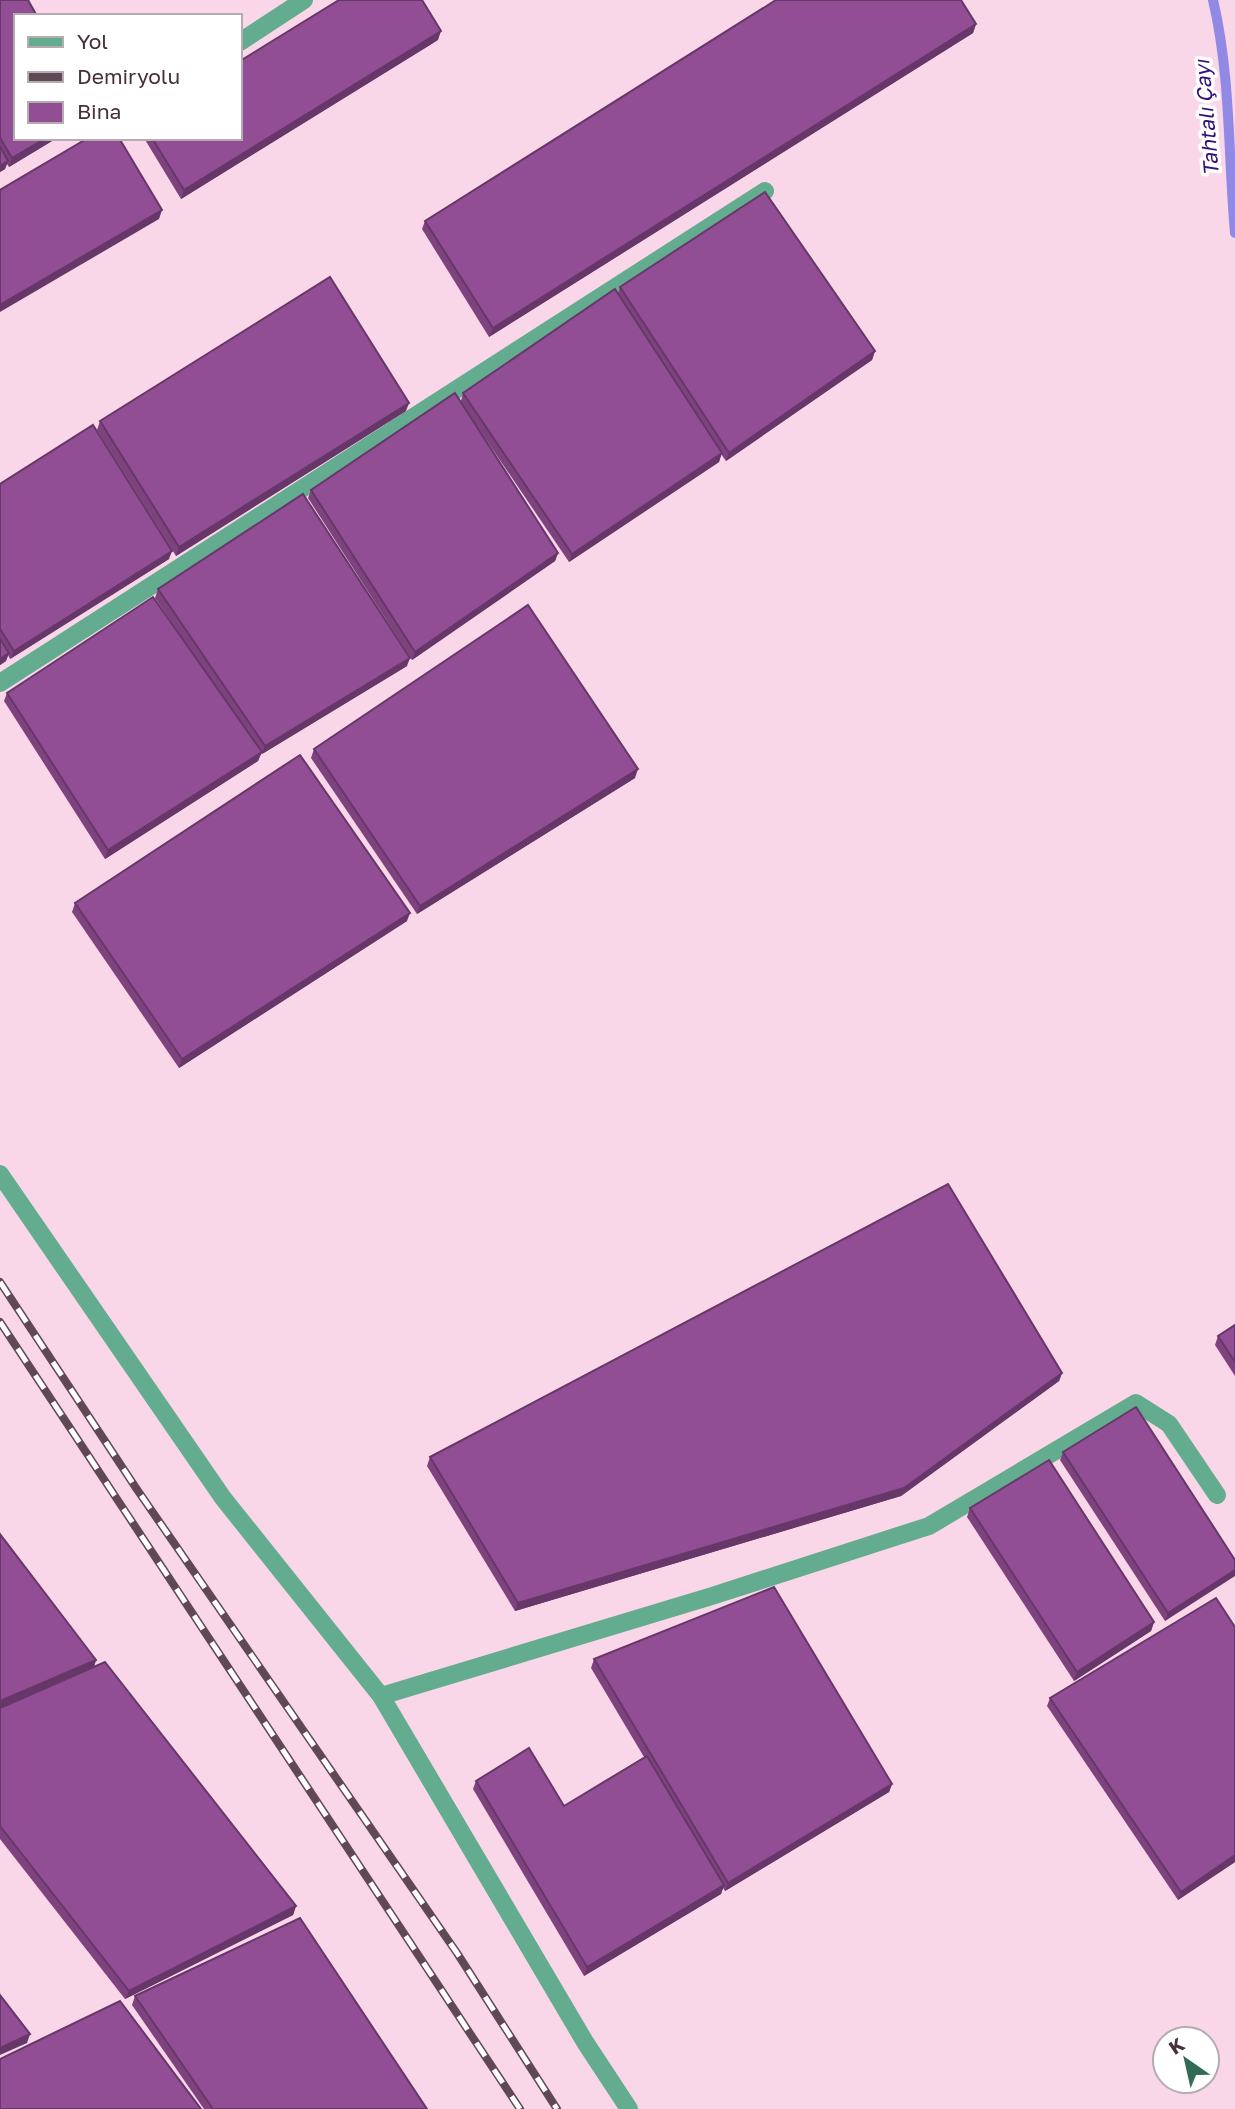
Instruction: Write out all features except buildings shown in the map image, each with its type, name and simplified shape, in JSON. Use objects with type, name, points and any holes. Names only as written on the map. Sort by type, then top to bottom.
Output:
[{"type":"street","points":[[242,41],[304,0]]},
{"type":"street","points":[[0,683],[765,191]]},
{"type":"street","points":[[0,1174],[223,1498],[381,1696],[585,2042],[629,2109]]},
{"type":"street","points":[[381,1696],[712,1596],[929,1526],[1136,1403],[1169,1424],[1217,1496]]},
{"type":"waterway","name":"Tahtalı Çayı","points":[[1213,0],[1226,87],[1235,233]]},
{"type":"railway","points":[[0,1282],[136,1488],[457,1953],[557,2109]]},
{"type":"railway","points":[[0,1322],[520,2109]]}]
